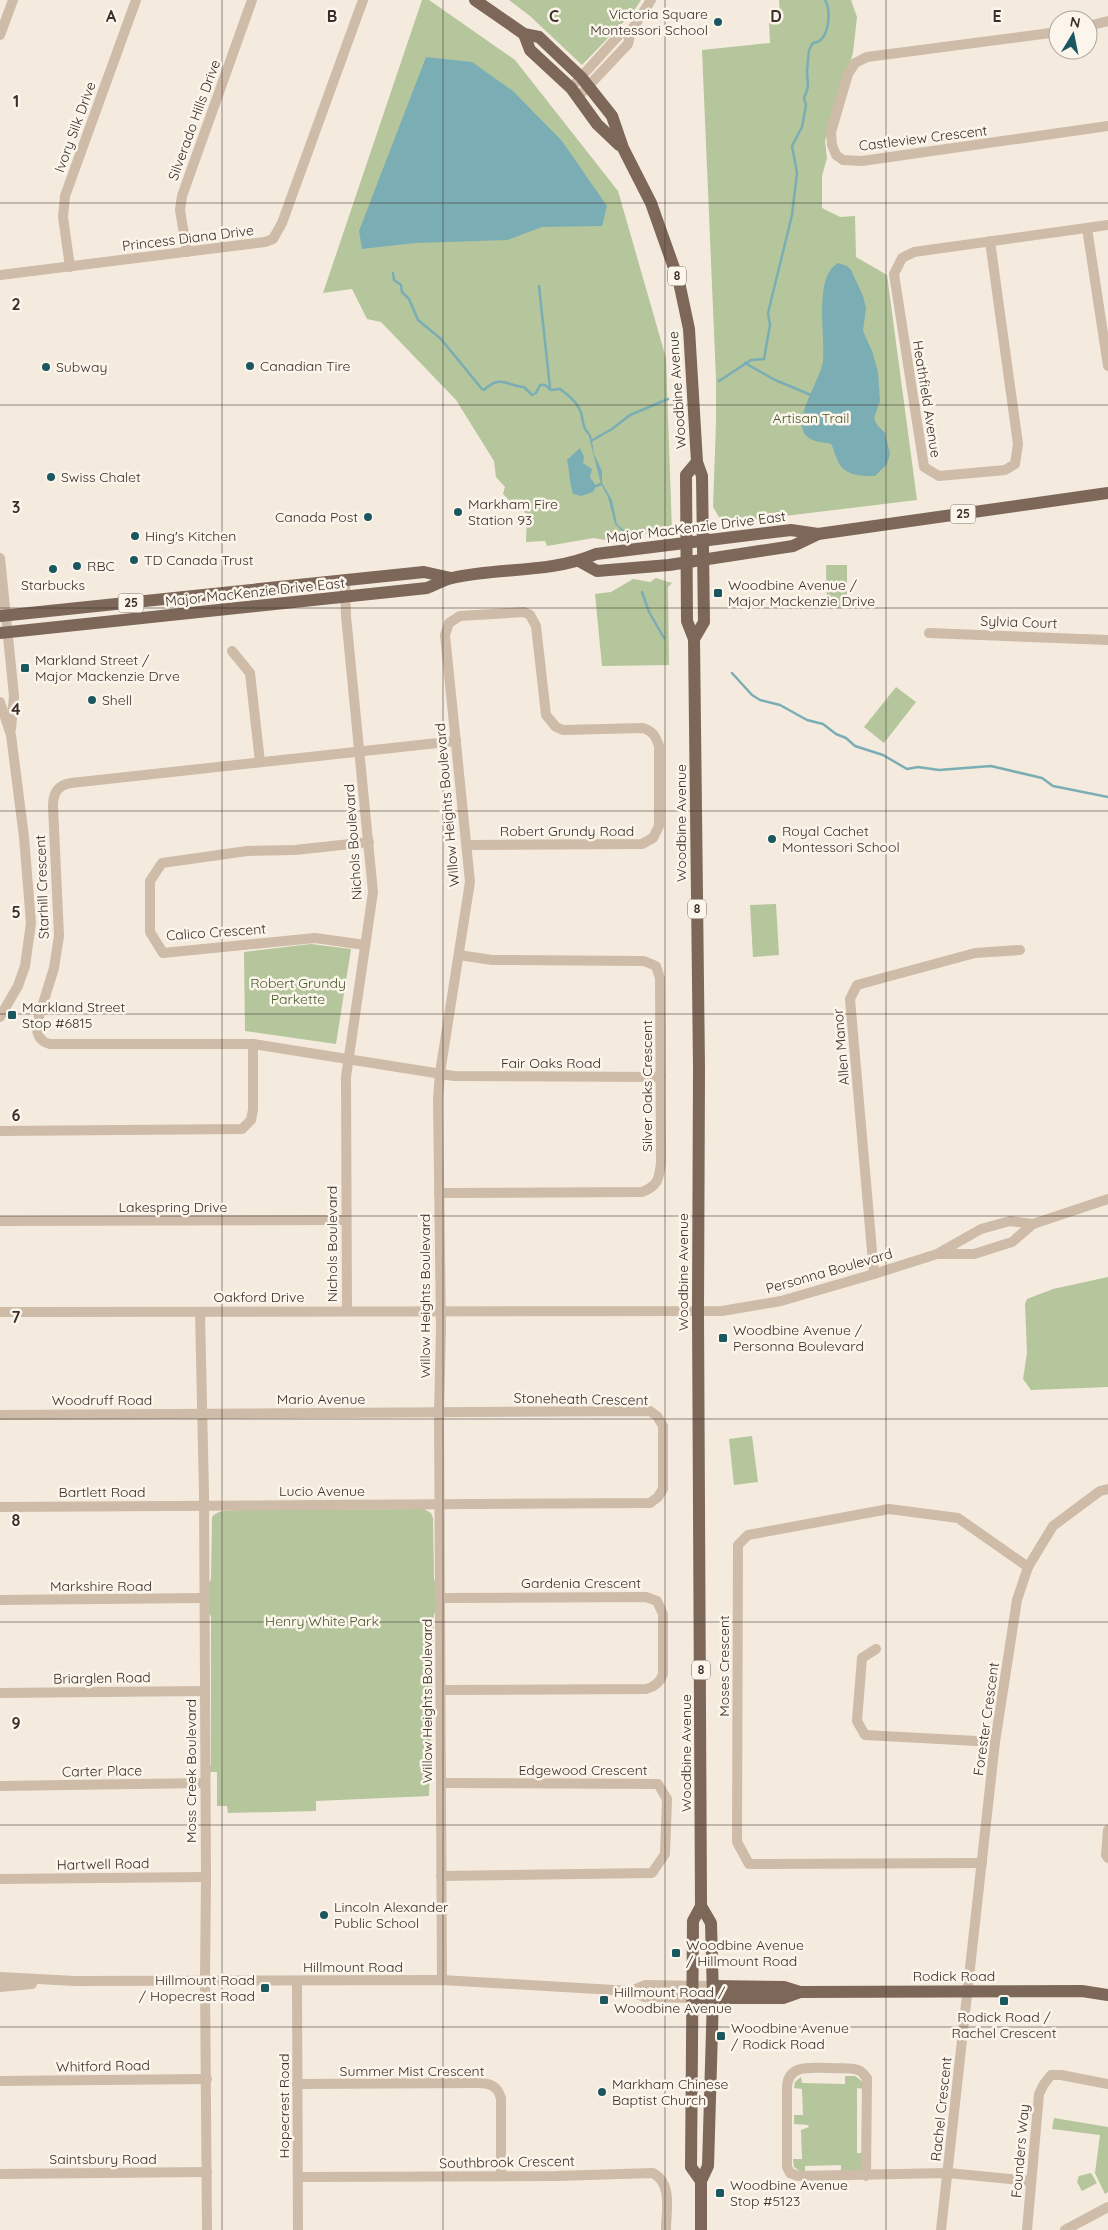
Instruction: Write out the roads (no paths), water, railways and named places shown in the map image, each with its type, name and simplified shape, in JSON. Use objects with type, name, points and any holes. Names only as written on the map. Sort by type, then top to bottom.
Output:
[{"type":"main road","name":"Woodbine Avenue","points":[[475,0],[524,34],[539,37],[584,82],[612,116],[623,148],[651,203],[679,282],[689,329],[697,462],[702,476],[704,622],[694,639]]},
{"type":"main road","name":"Woodbine Avenue","points":[[524,34],[530,50],[574,93],[597,124],[623,148]]},
{"type":"main road","name":"Woodbine Avenue","points":[[697,462],[686,475],[686,544],[687,621],[694,639],[699,1068],[698,1312],[702,1906],[711,1923],[713,1992],[708,2166],[701,2181],[701,2230]]},
{"type":"main road","name":"Major MacKenzie Drive East","points":[[4,633],[427,588],[451,578],[543,569],[579,561],[596,554],[791,530],[818,534],[1108,493]]},
{"type":"main road","name":"Major MacKenzie Drive East","points":[[579,561],[597,571],[687,562],[793,546],[818,534]]},
{"type":"main road","name":"Major MacKenzie Drive East","points":[[3,616],[424,572],[451,578]]},
{"type":"main road","name":"Woodbine Avenue","points":[[701,2181],[691,2167],[693,1922],[702,1906]]},
{"type":"main road","name":"Rodick Road","points":[[693,1992],[783,1998],[800,1992],[968,1990],[1082,1991],[1108,1995]]},
{"type":"street","points":[[0,35],[13,0]]},
{"type":"street","name":"Ivory Silk Drive","points":[[70,267],[64,217],[65,196],[136,0]]},
{"type":"street","name":"Silverado Hills Drive","points":[[187,252],[180,210],[182,196],[252,0]]},
{"type":"street","name":"Princess Diana Drive","points":[[0,275],[265,242],[274,239],[363,0]]},
{"type":"street","points":[[574,93],[628,44],[631,31],[651,0]]},
{"type":"street","name":"Castleview Crescent","points":[[1048,33],[867,57],[856,63],[848,74],[831,132],[832,145],[836,155],[843,160],[862,161],[1108,126]]},
{"type":"street","name":"Heathfield Avenue","points":[[990,241],[1018,444],[1017,456],[1015,464],[1005,470],[939,476],[924,467],[894,274],[902,258],[914,252],[990,241],[1108,225]]},
{"type":"street","points":[[1087,228],[1108,366]]},
{"type":"street","points":[[0,558],[4,633],[14,696],[11,735]]},
{"type":"street","name":"Nichols Boulevard","points":[[345,580],[345,597],[373,892],[348,1058],[345,1097],[347,1310]]},
{"type":"street","name":"Robert Grundy Road","points":[[454,618],[518,611],[530,615],[536,626],[545,709],[550,722],[562,730],[643,728],[652,733],[659,746],[660,826],[657,834],[648,842],[642,844],[467,845]]},
{"type":"street","name":"Willow Heights Boulevard","points":[[442,1980],[438,1099],[440,1073],[469,892],[467,845],[445,635],[449,623],[454,618]]},
{"type":"street","name":"Sylvia Court","points":[[929,633],[1108,640]]},
{"type":"street","points":[[232,651],[250,673],[260,762]]},
{"type":"street","points":[[0,702],[11,735],[24,837],[31,923],[25,966],[14,993],[0,1016]]},
{"type":"street","name":"Starhill Crescent","points":[[440,1073],[253,1044],[50,1044],[44,1043],[40,1039],[36,1029],[54,968],[59,943],[60,918],[53,806],[54,795],[60,786],[71,783],[456,741]]},
{"type":"street","name":"Calico Crescent","points":[[365,946],[315,938],[162,953],[150,932],[150,881],[162,863],[247,851],[295,850],[369,842]]},
{"type":"street","name":"Allen Manor","points":[[874,1274],[850,999],[857,985],[975,953],[1020,950]]},
{"type":"street","name":"Silver Oaks Crescent","points":[[439,1193],[642,1192],[658,1183],[661,1163],[659,971],[650,962],[637,960],[492,960],[459,955]]},
{"type":"street","points":[[0,1131],[242,1128],[251,1120],[253,1110],[253,1044]]},
{"type":"street","name":"Fair Oaks Road","points":[[440,1073],[484,1077],[661,1077]]},
{"type":"street","name":"Personna Boulevard","points":[[937,1254],[974,1254],[1012,1242],[1033,1224],[1108,1199]]},
{"type":"street","name":"Lakespring Drive","points":[[0,1221],[346,1220]]},
{"type":"street","name":"Personna Boulevard","points":[[698,1312],[722,1311],[781,1301],[937,1254],[981,1229],[1010,1221],[1033,1224]]},
{"type":"street","name":"Oakford Drive","points":[[0,1312],[347,1310],[698,1312]]},
{"type":"street","name":"Moss Creek Boulevard","points":[[200,1312],[204,1505],[206,1877],[204,1981],[207,2078],[207,2230]]},
{"type":"street","name":"Stoneheath Crescent","points":[[439,1412],[650,1411],[658,1416],[663,1426],[663,1489],[658,1497],[650,1503],[440,1504]]},
{"type":"street","name":"Mario Avenue","points":[[203,1413],[439,1412]]},
{"type":"street","name":"Woodruff Road","points":[[0,1415],[203,1413]]},
{"type":"street","name":"Forester Crescent","points":[[968,1990],[995,1742],[1017,1600],[1028,1567],[1053,1526],[1100,1491],[1108,1489]]},
{"type":"street","name":"Lucio Avenue","points":[[204,1505],[440,1504]]},
{"type":"street","name":"Bartlett Road","points":[[0,1507],[204,1505]]},
{"type":"street","name":"Moses Crescent","points":[[982,1863],[749,1864],[737,1842],[738,1545],[748,1535],[889,1509],[958,1518],[1028,1567]]},
{"type":"street","name":"Gardenia Crescent","points":[[440,1598],[646,1596],[657,1601],[663,1614],[663,1674],[661,1679],[652,1688],[441,1690]]},
{"type":"street","name":"Markshire Road","points":[[0,1600],[203,1598]]},
{"type":"street","points":[[876,1649],[862,1658],[857,1721],[865,1735],[995,1742]]},
{"type":"street","name":"Briarglen Road","points":[[0,1693],[205,1691]]},
{"type":"street","name":"Edgewood Crescent","points":[[441,1783],[658,1784],[667,1799],[665,1854],[652,1873],[441,1876]]},
{"type":"street","name":"Carter Place","points":[[0,1786],[205,1784]]},
{"type":"street","points":[[1108,1830],[1106,1855],[1108,1858]]},
{"type":"street","name":"Hartwell Road","points":[[0,1879],[206,1877]]},
{"type":"street","name":"Hillmount Road","points":[[0,1977],[75,1981],[442,1980],[631,1991],[645,1985],[693,1992]]},
{"type":"street","name":"Hillmount Road","points":[[0,1987],[75,1981]]},
{"type":"street","name":"Hopecrest Road","points":[[297,1981],[298,2230]]},
{"type":"street","name":"Rachel Crescent","points":[[941,2230],[968,1990]]},
{"type":"street","points":[[866,2176],[867,2078],[860,2070],[849,2068],[804,2068],[791,2074],[787,2079],[787,2167],[790,2173],[798,2176],[866,2176],[948,2173],[1030,2181]]},
{"type":"street","name":"Founders Way","points":[[1027,2230],[1039,2094],[1051,2075],[1061,2074],[1108,2084]]},
{"type":"street","name":"Whitford Road","points":[[0,2081],[207,2078]]},
{"type":"street","name":"Summer Mist Crescent","points":[[297,2084],[477,2083],[492,2085],[501,2098],[501,2176]]},
{"type":"street","name":"Saintsbury Road","points":[[0,2174],[207,2172]]},
{"type":"street","name":"Southbrook Crescent","points":[[298,2177],[653,2173],[660,2177],[667,2190],[666,2230]]},
{"type":"street","points":[[1065,2230],[1108,2207]]},
{"type":"water","points":[[426,57],[472,62],[513,91],[562,141],[607,206],[602,226],[542,227],[507,240],[415,243],[362,249],[359,231]]},
{"type":"water","points":[[838,263],[847,266],[851,270],[863,296],[866,308],[863,331],[872,351],[878,372],[880,401],[874,418],[877,425],[885,433],[890,454],[887,464],[875,476],[853,474],[843,469],[831,444],[811,439],[803,431],[802,423],[807,401],[823,361],[823,294],[830,270]]},
{"type":"water","points":[[588,433],[591,435],[594,454],[602,471],[602,483],[612,500],[617,524],[627,533],[624,533],[615,524],[608,497],[601,484]]},
{"type":"water","points":[[580,448],[584,457],[583,463],[592,469],[590,477],[596,486],[593,492],[581,496],[573,494],[567,460]]},
{"type":"waterway","points":[[719,381],[751,360],[764,359],[770,325],[768,313],[792,215],[797,173],[792,146],[802,127],[806,105],[804,98],[808,87],[809,50],[813,43],[823,37],[828,25],[828,11],[825,0]]},
{"type":"waterway","points":[[393,273],[394,280],[401,285],[402,292],[409,299],[418,320],[441,339],[482,389],[484,390],[490,385],[500,382],[524,387],[532,395],[536,393],[540,385],[545,385],[551,390],[560,389],[572,398],[578,407],[584,428],[588,433]]},
{"type":"waterway","points":[[539,286],[550,388]]},
{"type":"waterway","points":[[745,363],[775,380],[811,395]]},
{"type":"waterway","points":[[591,441],[612,429],[630,415],[668,399]]},
{"type":"waterway","points":[[596,486],[601,484]]},
{"type":"waterway","points":[[642,592],[649,612],[664,638]]},
{"type":"waterway","points":[[732,673],[752,695],[760,700],[780,705],[807,720],[823,724],[855,746],[883,755],[907,769],[918,767],[939,770],[991,766],[1042,778],[1053,786],[1108,797]]},
{"type":"place","name":"Victoria Square Montessori School","points":[[718,22]]},
{"type":"place","name":"Canadian Tire","points":[[250,366]]},
{"type":"place","name":"Subway","points":[[46,367]]},
{"type":"place","name":"Swiss Chalet","points":[[51,477]]},
{"type":"place","name":"Markham Fire Station 93","points":[[458,512]]},
{"type":"place","name":"Canada Post","points":[[368,517]]},
{"type":"place","name":"Hing's Kitchen","points":[[135,536]]},
{"type":"place","name":"TD Canada Trust","points":[[134,560]]},
{"type":"place","name":"RBC","points":[[77,566]]},
{"type":"place","name":"Starbucks","points":[[53,569]]},
{"type":"place","name":"Woodbine Avenue / Major Mackenzie Drive","points":[[718,593]]},
{"type":"place","name":"Markland Street / Major Mackenzie Drve","points":[[25,668]]},
{"type":"place","name":"Shell","points":[[92,700]]},
{"type":"place","name":"Royal Cachet Montessori School","points":[[772,839]]},
{"type":"place","name":"Markland Street Stop #6815","points":[[12,1015]]},
{"type":"place","name":"Woodbine Avenue / Personna Boulevard","points":[[723,1338]]},
{"type":"place","name":"Lincoln Alexander Public School","points":[[324,1915]]},
{"type":"place","name":"Woodbine Avenue / Hillmount Road","points":[[676,1953]]},
{"type":"place","name":"Hillmount Road / Hopecrest Road","points":[[265,1988]]},
{"type":"place","name":"Hillmount Road / Woodbine Avenue","points":[[604,2000]]},
{"type":"place","name":"Rodick Road / Rachel Crescent","points":[[1004,2001]]},
{"type":"place","name":"Woodbine Avenue / Rodick Road","points":[[721,2036]]},
{"type":"place","name":"Markham Chinese Baptist Church","points":[[602,2092]]},
{"type":"place","name":"Woodbine Avenue Stop #5123","points":[[720,2193]]},
{"type":"park label","name":"Artisan Trail","points":[[811,418]]},
{"type":"park label","name":"Robert Grundy Parkette","points":[[298,992]]},
{"type":"park label","name":"Henry White Park","points":[[322,1621]]}]
